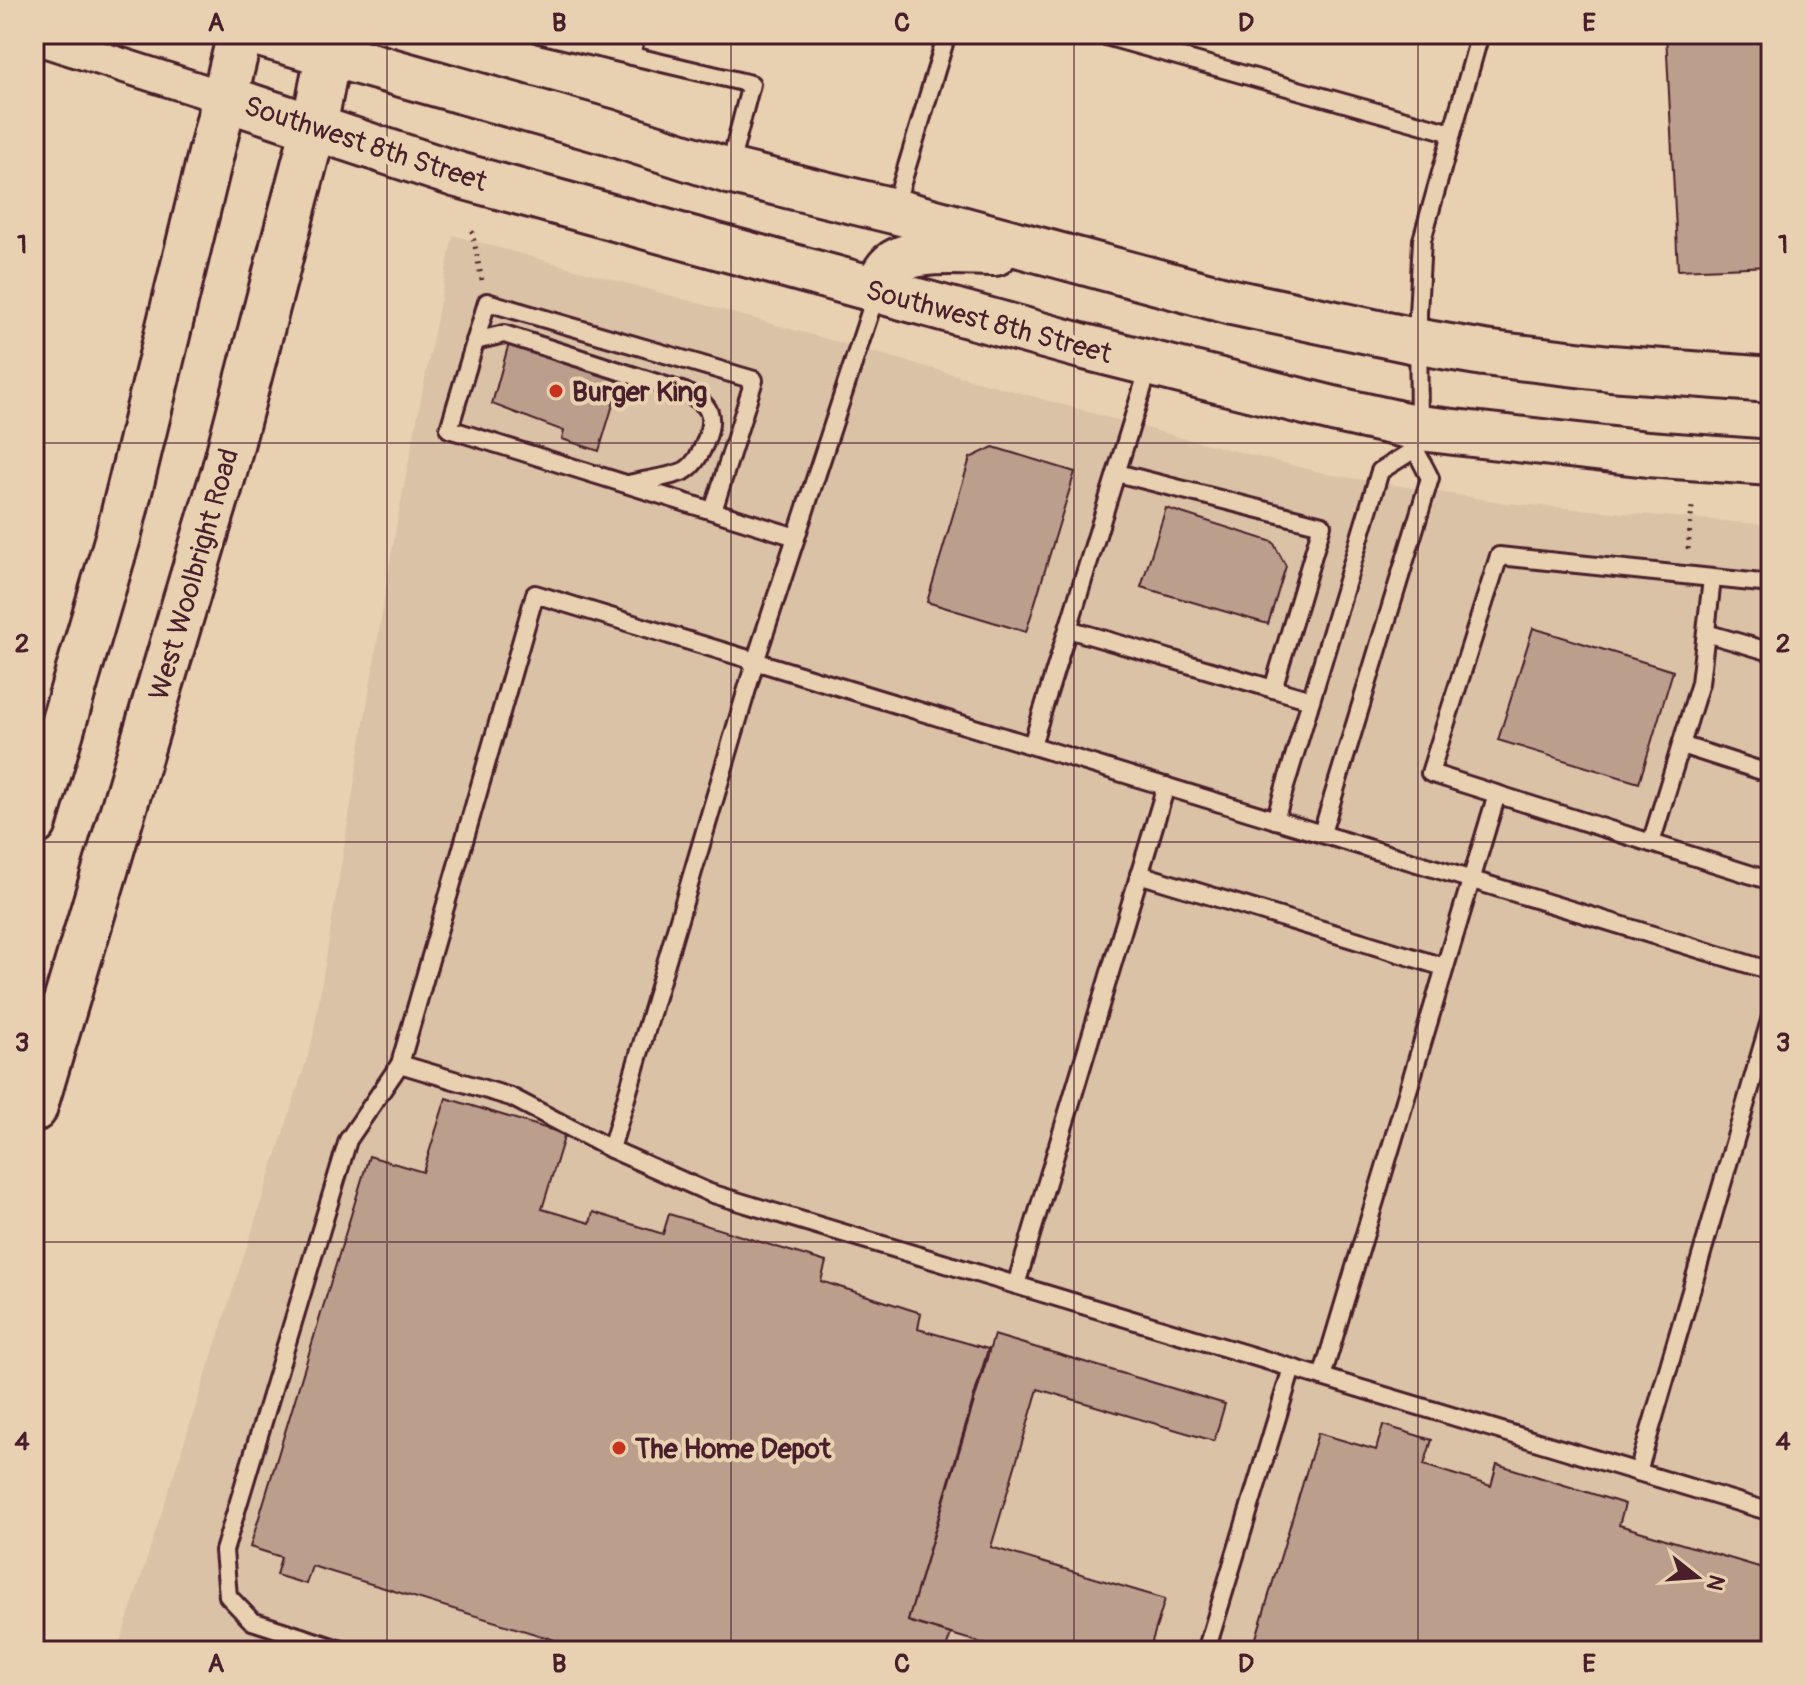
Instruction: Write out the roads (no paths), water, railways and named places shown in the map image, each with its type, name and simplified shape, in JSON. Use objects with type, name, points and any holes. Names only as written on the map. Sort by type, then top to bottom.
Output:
[{"type":"street","points":[[34,823],[118,537],[240,34]]},
{"type":"street","points":[[259,34],[331,44],[729,171],[894,211],[1232,302],[1420,342],[1610,368],[1771,380]]},
{"type":"street","points":[[34,37],[225,98]]},
{"type":"street","name":"West Woolbright Road","points":[[34,1109],[224,472],[314,127],[331,44]]},
{"type":"street","name":"Southwest 8th Street","points":[[225,98],[458,175],[1417,438],[1771,463]]},
{"type":"street","points":[[877,290],[885,271],[899,260],[922,254],[1046,252]]},
{"type":"lane","points":[[539,34],[751,84],[729,171]]},
{"type":"lane","points":[[631,56],[636,34]]},
{"type":"lane","points":[[894,211],[947,34]]},
{"type":"lane","points":[[1098,34],[1452,133]]},
{"type":"lane","points":[[1322,833],[1430,478],[1417,438],[1422,240],[1480,34]]},
{"type":"lane","points":[[611,1149],[755,662],[877,290]]},
{"type":"lane","points":[[713,511],[754,380],[487,302],[449,429],[796,537]]},
{"type":"lane","points":[[475,341],[504,334],[685,392],[700,400],[709,412],[709,424],[697,457],[685,470],[628,484]]},
{"type":"lane","points":[[1032,745],[1151,364]]},
{"type":"lane","points":[[1275,820],[1380,471],[1417,438]]},
{"type":"lane","points":[[1117,473],[1322,525],[1273,689]]},
{"type":"lane","points":[[1771,584],[1499,556],[1430,773],[1771,881]]},
{"type":"lane","points":[[1651,843],[1700,683],[1712,579]]},
{"type":"lane","points":[[345,1651],[252,1621],[228,1596],[224,1551],[348,1140],[400,1064],[535,594],[1771,971]]},
{"type":"lane","points":[[1068,629],[1311,700]]},
{"type":"lane","points":[[1706,633],[1771,652]]},
{"type":"lane","points":[[1681,745],[1771,774]]},
{"type":"lane","points":[[1016,1285],[1166,786]]},
{"type":"lane","points":[[1322,1377],[1497,794]]},
{"type":"lane","points":[[1139,874],[1444,967]]},
{"type":"lane","points":[[1638,1472],[1771,1017]]},
{"type":"lane","points":[[400,1064],[511,1097],[611,1149],[710,1193],[1771,1512]]},
{"type":"lane","points":[[1206,1651],[1292,1368]]},
{"type":"place","name":"Burger King","points":[[556,391]]},
{"type":"place","name":"The Home Depot","points":[[619,1448]]}]
